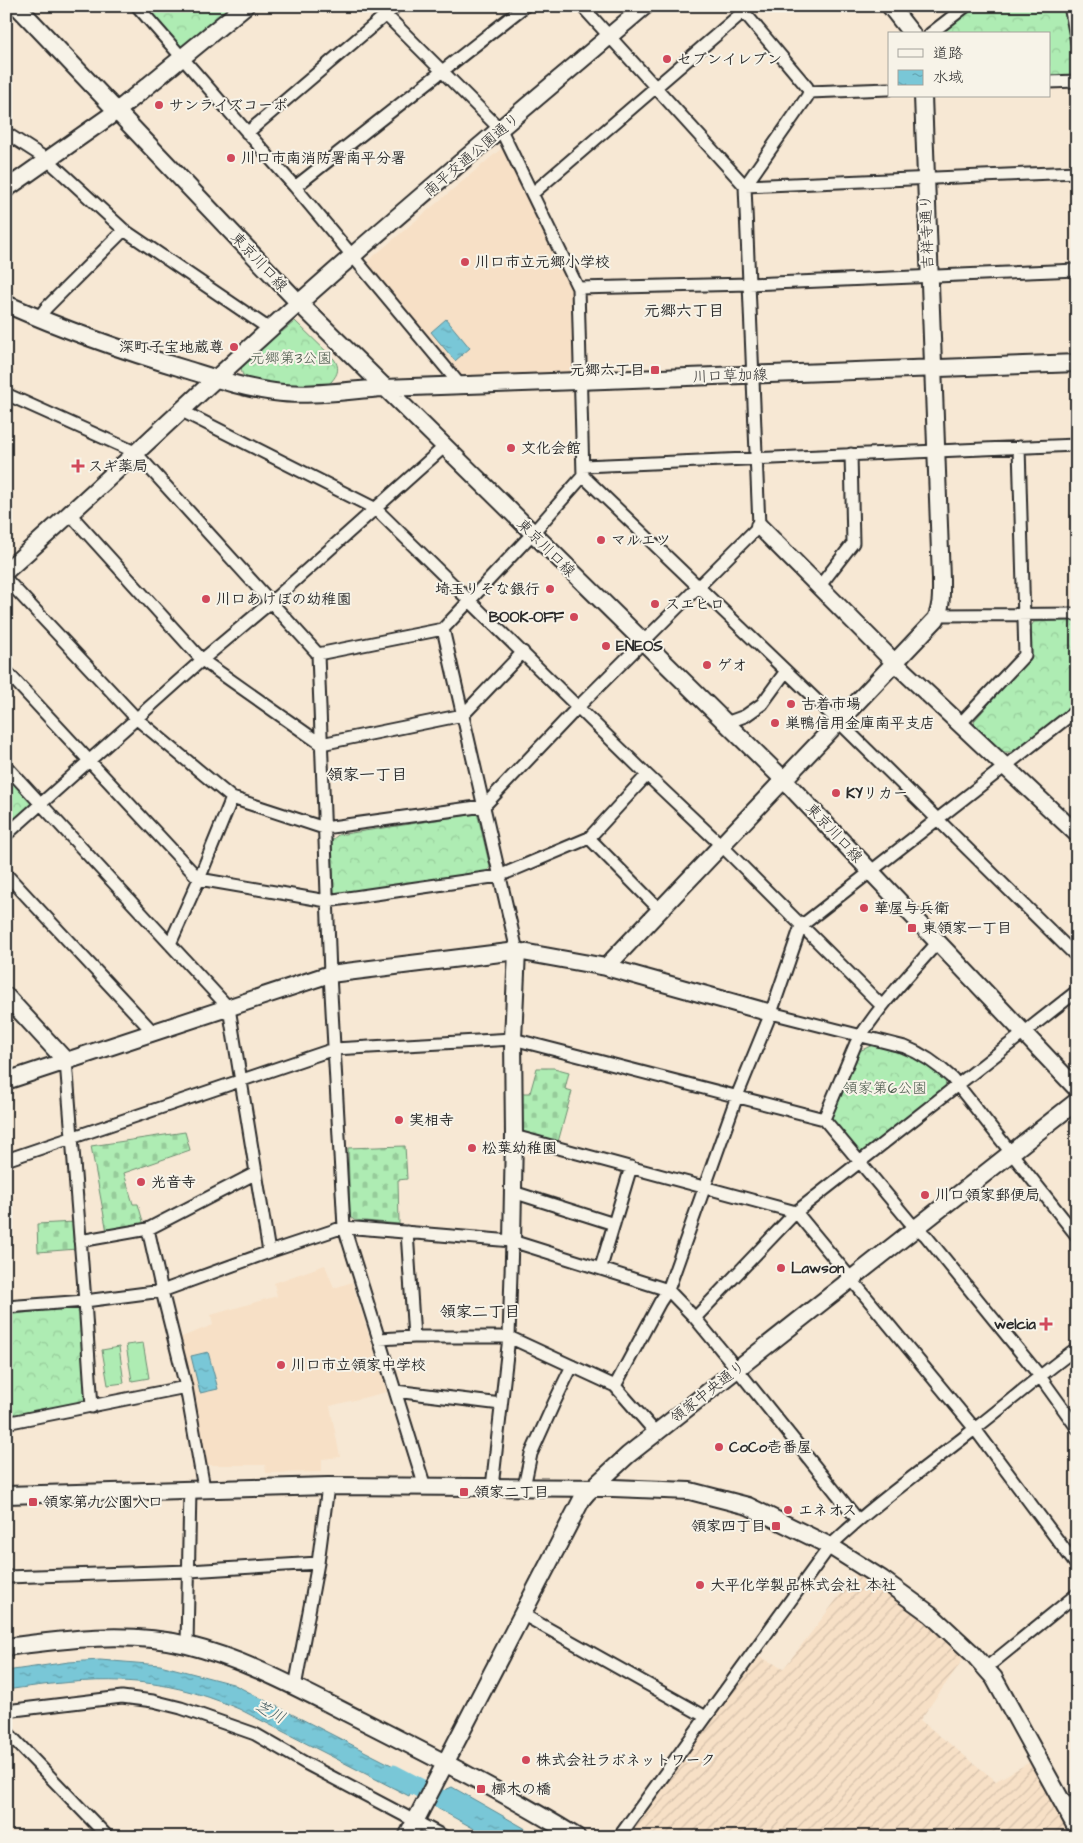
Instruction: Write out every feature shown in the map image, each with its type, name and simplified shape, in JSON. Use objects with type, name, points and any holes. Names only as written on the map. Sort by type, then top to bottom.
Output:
[{"type":"street","name":"東京川口線","points":[[17,6],[298,303],[783,779],[1077,1089]]},
{"type":"street","points":[[137,6],[353,255],[461,386]]},
{"type":"street","points":[[6,189],[117,111],[245,6]]},
{"type":"street","points":[[318,654],[443,629],[532,534],[583,471],[578,288],[501,130],[377,6]]},
{"type":"street","points":[[248,133],[396,6]]},
{"type":"street","points":[[295,187],[525,6]]},
{"type":"street","points":[[582,6],[746,186],[1077,172]]},
{"type":"street","name":"南平交通公園通り","points":[[6,570],[70,514],[180,410],[271,330],[298,303],[645,6]]},
{"type":"street","points":[[890,6],[910,32]]},
{"type":"street","points":[[933,32],[966,6]]},
{"type":"street","points":[[1070,6],[1077,42]]},
{"type":"street","points":[[532,192],[747,9],[807,87],[808,92],[807,97],[746,186],[759,526],[895,663],[1077,834]]},
{"type":"street","points":[[1050,82],[1077,81]]},
{"type":"street","points":[[808,92],[888,89]]},
{"type":"street","name":"吉祥寺通り","points":[[923,98],[928,276],[941,579],[941,604],[938,615]]},
{"type":"street","points":[[6,133],[48,160],[124,230],[271,330]]},
{"type":"street","points":[[38,318],[124,230]]},
{"type":"street","points":[[578,288],[749,284],[1077,270]]},
{"type":"street","name":"川口草加線","points":[[6,304],[85,338],[239,386],[275,392],[296,393],[384,388],[1077,363]]},
{"type":"street","points":[[6,394],[135,452],[318,654],[330,974],[344,1228],[425,1487]]},
{"type":"street","points":[[180,410],[376,509],[721,845],[882,1006]]},
{"type":"street","points":[[583,471],[756,458],[1077,445]]},
{"type":"street","points":[[6,835],[444,447]]},
{"type":"street","points":[[960,724],[1025,655],[1019,447]]},
{"type":"street","points":[[819,587],[853,543],[851,454]]},
{"type":"street","points":[[583,471],[1077,957]]},
{"type":"street","points":[[70,514],[202,660],[321,744],[463,715],[523,652]]},
{"type":"street","points":[[6,579],[137,719],[232,798],[324,828],[484,806],[578,707],[759,526]]},
{"type":"street","points":[[606,967],[895,663],[938,615],[1077,614]]},
{"type":"street","points":[[443,629],[517,951],[513,1039],[514,1136],[509,1337],[492,1487]]},
{"type":"street","points":[[6,671],[199,879],[327,901],[499,876],[589,838],[647,775]]},
{"type":"street","points":[[726,723],[745,716],[762,704],[786,672]]},
{"type":"street","points":[[615,1386],[668,1290],[737,1096],[771,1014],[801,926],[1077,710]]},
{"type":"street","points":[[6,766],[229,1008],[269,1252]]},
{"type":"street","points":[[170,944],[232,798]]},
{"type":"street","points":[[589,838],[660,910]]},
{"type":"street","points":[[6,874],[153,1032]]},
{"type":"street","points":[[824,1119],[861,1035],[882,1006],[937,943]]},
{"type":"street","points":[[6,1081],[330,974],[517,951],[606,967],[771,1014],[905,1047],[922,1054],[940,1067],[958,1085],[1010,1154],[1077,1236]]},
{"type":"street","points":[[696,1318],[796,1212],[1077,991]]},
{"type":"street","points":[[6,996],[66,1061],[92,1407]]},
{"type":"street","points":[[6,1160],[334,1049],[513,1039],[824,1119],[909,1221],[932,1244],[1039,1375],[1077,1428]]},
{"type":"street","name":"領家中央通り","points":[[406,1837],[582,1499],[628,1455],[1077,1101]]},
{"type":"street","points":[[514,1136],[796,1212],[975,1429],[1077,1566]]},
{"type":"street","points":[[601,1268],[631,1167]]},
{"type":"street","points":[[80,1241],[148,1229],[256,1173]]},
{"type":"street","points":[[513,1192],[614,1224]]},
{"type":"street","points":[[6,1307],[85,1300],[162,1290],[344,1228],[512,1240],[668,1290],[696,1318],[858,1520]]},
{"type":"street","points":[[148,1229],[186,1387],[197,1488],[189,1571],[187,1645]]},
{"type":"street","points":[[407,1232],[414,1337]]},
{"type":"street","points":[[379,1339],[509,1337],[615,1386],[656,1433]]},
{"type":"street","points":[[619,1837],[830,1546],[858,1520],[975,1429],[1039,1375],[1077,1348]]},
{"type":"street","points":[[524,1487],[531,1454],[572,1366]]},
{"type":"street","points":[[6,1423],[186,1387]]},
{"type":"street","points":[[395,1391],[501,1404]]},
{"type":"street","points":[[295,1687],[318,1563],[328,1486]]},
{"type":"street","points":[[6,1495],[197,1488],[328,1486],[593,1488],[676,1490],[702,1494],[758,1510],[830,1546],[907,1597],[952,1634],[994,1678],[1071,1803],[1077,1829]]},
{"type":"street","points":[[6,1577],[189,1571],[318,1563]]},
{"type":"street","points":[[986,1668],[1077,1594]]},
{"type":"street","points":[[522,1614],[706,1717]]},
{"type":"street","points":[[6,1647],[84,1638],[138,1639],[187,1645],[242,1663],[295,1687],[442,1766],[532,1809],[577,1837]]},
{"type":"street","points":[[6,1712],[122,1697],[153,1701],[181,1708],[255,1734],[307,1764],[416,1818],[446,1837]]},
{"type":"street","points":[[6,1731],[108,1837]]},
{"type":"shaded area","name":"川口市立元郷小学校","points":[[502,148],[507,149],[573,288],[577,370],[572,375],[468,379],[461,376],[368,265],[369,260]]},
{"type":"shaded area","name":"川口市立領家中学校","points":[[325,1265],[334,1288],[352,1282],[387,1392],[330,1406],[340,1457],[322,1459],[322,1472],[266,1473],[265,1465],[206,1465],[179,1338],[213,1325],[211,1315],[277,1296],[274,1283]]},
{"type":"shaded area","points":[[857,1573],[917,1615],[964,1658],[920,1720],[996,1781],[1030,1762],[1072,1837],[626,1837],[759,1657],[784,1668]]},
{"type":"green space","points":[[142,6],[236,6],[185,47],[177,47]]},
{"type":"green space","points":[[975,6],[1066,6],[1077,60],[1077,72],[1073,75],[1050,76],[1050,32],[943,32]]},
{"type":"green space","name":"元郷第3公園","points":[[295,321],[334,359],[338,369],[334,378],[329,384],[285,385],[248,381],[242,374],[242,365],[280,331],[282,332]]},
{"type":"green space","points":[[1077,620],[1077,702],[1012,752],[1002,752],[975,726],[974,721],[1032,655],[1031,626],[1034,622]]},
{"type":"green space","points":[[6,774],[31,801],[30,807],[6,828]]},
{"type":"green space","points":[[476,814],[490,867],[486,873],[338,895],[334,892],[332,840],[338,835]]},
{"type":"green space","name":"領家第6公園","points":[[873,1045],[903,1054],[920,1062],[946,1081],[945,1089],[865,1153],[857,1152],[832,1122],[831,1114],[857,1052]]},
{"type":"green space","points":[[537,1068],[554,1068],[569,1072],[565,1089],[572,1091],[558,1142],[524,1134],[519,1127],[520,1093],[530,1093]]},
{"type":"green space","points":[[185,1132],[190,1150],[124,1173],[133,1204],[138,1204],[144,1225],[107,1232],[91,1146]]},
{"type":"green space","points":[[405,1146],[407,1179],[398,1180],[399,1224],[354,1220],[350,1217],[348,1148]]},
{"type":"green space","points":[[75,1222],[77,1249],[38,1252],[37,1224]]},
{"type":"green space","points":[[76,1307],[80,1312],[88,1398],[83,1405],[11,1419],[6,1415],[6,1315]]},
{"type":"green space","points":[[143,1343],[149,1378],[132,1381],[126,1345]]},
{"type":"green space","points":[[119,1347],[124,1383],[108,1385],[102,1350]]},
{"type":"water","points":[[446,319],[470,348],[455,361],[431,332]]},
{"type":"water","points":[[208,1352],[218,1389],[200,1393],[191,1356]]},
{"type":"water","points":[[100,1660],[160,1665],[233,1684],[417,1778],[409,1796],[239,1709],[209,1697],[180,1689],[124,1681],[97,1681],[68,1682],[6,1690],[6,1671],[69,1662]]},
{"type":"water","points":[[452,1787],[540,1837],[489,1837],[437,1808],[445,1790]]},
{"type":"waterway","name":"芝川","points":[[393,1774],[464,1811]]},
{"type":"place","name":"セブンイレブン","points":[[667,59]]},
{"type":"place","name":"サンライズコーポ","points":[[159,105]]},
{"type":"place","name":"川口市南消防署南平分署","points":[[231,158]]},
{"type":"place","name":"川口市立元郷小学校","points":[[465,262]]},
{"type":"place","name":"深町子宝地蔵尊","points":[[234,347]]},
{"type":"place","name":"元郷六丁目","points":[[655,370]]},
{"type":"place","name":"文化会館","points":[[511,448]]},
{"type":"place","name":"スギ薬局","points":[[78,466]]},
{"type":"place","name":"マルエツ","points":[[601,540]]},
{"type":"place","name":"埼玉りそな銀行","points":[[550,589]]},
{"type":"place","name":"川口あけぼの幼稚園","points":[[206,599]]},
{"type":"place","name":"スエヒロ","points":[[655,604]]},
{"type":"place","name":"BOOK-OFF","points":[[574,617]]},
{"type":"place","name":"ENEOS","points":[[606,646]]},
{"type":"place","name":"ゲオ","points":[[707,665]]},
{"type":"place","name":"古着市場","points":[[791,704]]},
{"type":"place","name":"巣鴨信用金庫南平支店","points":[[775,723]]},
{"type":"place","name":"KYリカー","points":[[836,793]]},
{"type":"place","name":"華屋与兵衛","points":[[864,908]]},
{"type":"place","name":"東領家一丁目","points":[[912,928]]},
{"type":"place","name":"実相寺","points":[[399,1120]]},
{"type":"place","name":"松葉幼稚園","points":[[472,1148]]},
{"type":"place","name":"光音寺","points":[[141,1182]]},
{"type":"place","name":"川口領家郵便局","points":[[925,1195]]},
{"type":"place","name":"Lawson","points":[[781,1268]]},
{"type":"place","name":"welcia","points":[[1046,1324]]},
{"type":"place","name":"川口市立領家中学校","points":[[281,1365]]},
{"type":"place","name":"CoCo壱番屋","points":[[719,1447]]},
{"type":"place","name":"領家二丁目","points":[[464,1492]]},
{"type":"place","name":"領家第九公園入口","points":[[33,1502]]},
{"type":"place","name":"エネオス","points":[[788,1510]]},
{"type":"place","name":"領家四丁目","points":[[776,1526]]},
{"type":"place","name":"大平化学製品株式会社 本社","points":[[700,1585]]},
{"type":"place","name":"株式会社ラボネットワーク","points":[[526,1760]]},
{"type":"place","name":"梛木の橋","points":[[481,1789]]},
{"type":"district","name":"元郷六丁目","points":[[684,311]]},
{"type":"district","name":"領家一丁目","points":[[367,775]]},
{"type":"district","name":"領家二丁目","points":[[480,1312]]}]
